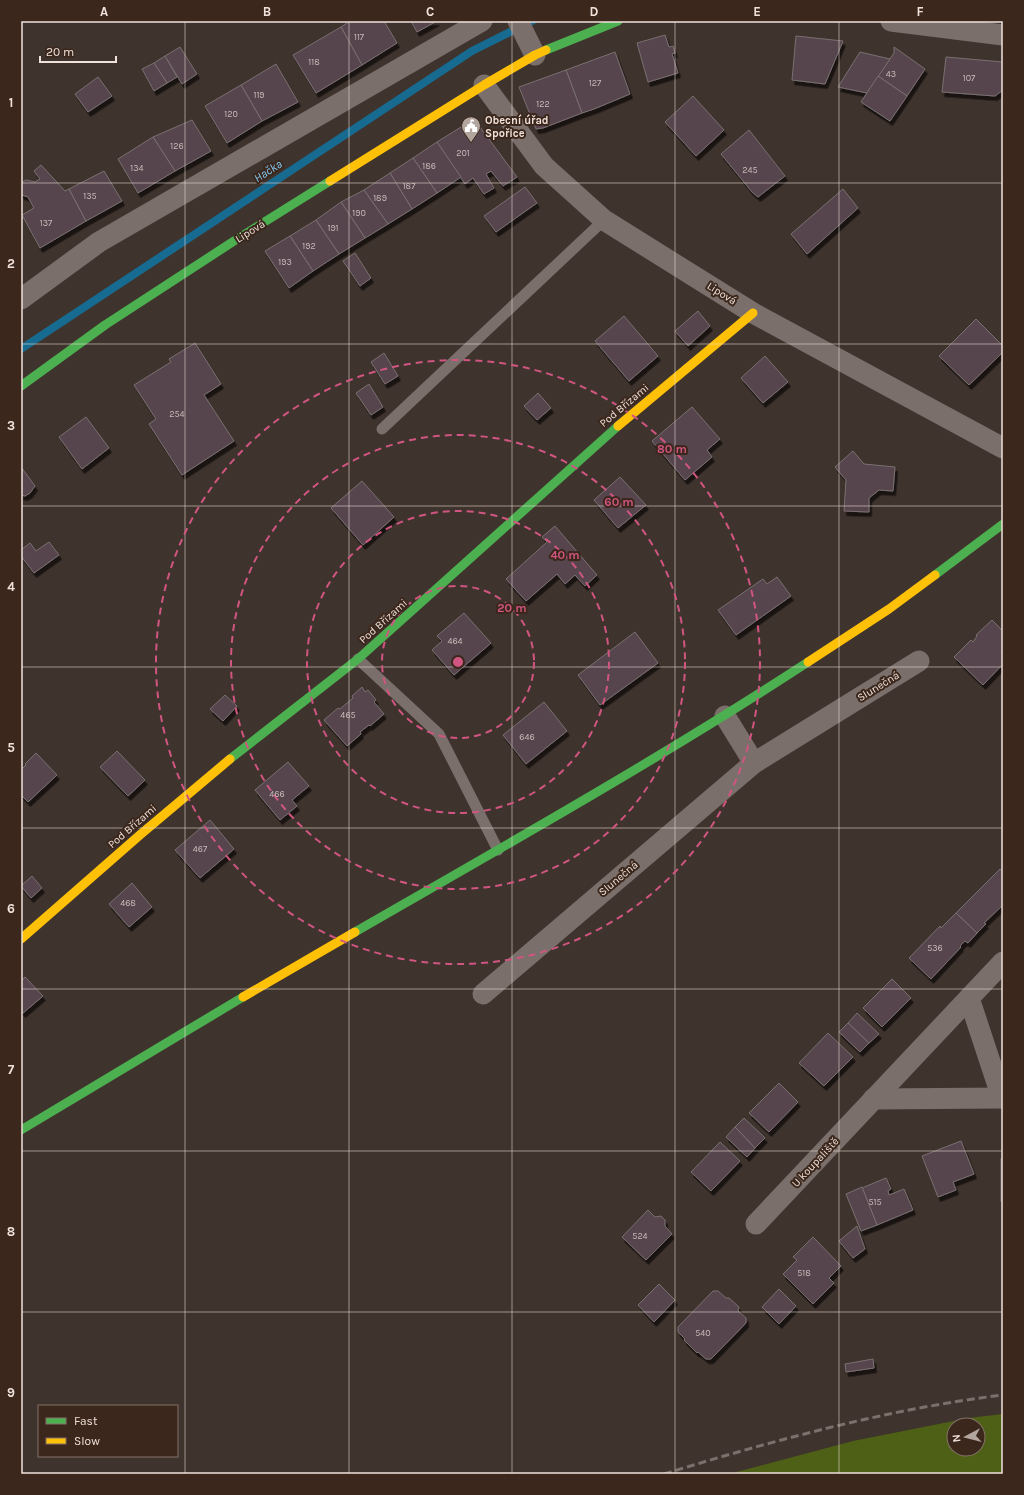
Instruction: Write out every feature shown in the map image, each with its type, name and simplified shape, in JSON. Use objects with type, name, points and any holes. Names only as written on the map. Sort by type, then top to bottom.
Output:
[{"type":"street","points":[[21,299],[99,242],[482,21]]},
{"type":"street","points":[[518,21],[532,50]]},
{"type":"street","name":"Lipová","points":[[21,386],[111,321],[234,241],[484,84],[532,50],[618,21]]},
{"type":"street","points":[[891,21],[1003,35]]},
{"type":"street","name":"Lipová","points":[[484,84],[544,166],[604,220],[753,313],[1003,448]]},
{"type":"street","name":"Pod Břízami","points":[[21,939],[141,834],[249,743],[358,659],[608,434],[753,313]]},
{"type":"street","points":[[21,1130],[287,971],[593,795],[725,716],[889,609],[1003,524]]},
{"type":"street","name":"Slunečná","points":[[482,994],[754,763],[920,660]]},
{"type":"street","points":[[725,716],[754,763]]},
{"type":"street","name":"U koupaliště","points":[[756,1224],[1003,962]]},
{"type":"street","points":[[874,1099],[1002,1098],[969,998]]},
{"type":"lane","points":[[382,429],[604,220]]},
{"type":"lane","points":[[358,659],[439,734],[498,850]]},
{"type":"green space","points":[[1003,1414],[1003,1474],[729,1474],[853,1441],[946,1423],[946,1457],[986,1457],[986,1417],[978,1417]]},
{"type":"building","points":[[350,21],[384,21],[397,43],[362,65],[341,27]]},
{"type":"building","points":[[411,21],[437,21],[417,32]]},
{"type":"building","points":[[341,27],[362,65],[316,93],[293,55]]},
{"type":"building","points":[[665,35],[669,47],[673,46],[675,53],[672,54],[678,73],[648,82],[637,43]]},
{"type":"building","points":[[796,36],[843,41],[825,84],[792,80]]},
{"type":"building","points":[[180,47],[197,74],[182,84],[165,56]]},
{"type":"building","points":[[894,47],[925,69],[907,96],[878,76],[894,53]]},
{"type":"building","points":[[615,52],[630,94],[582,113],[566,70]]},
{"type":"building","points":[[860,52],[890,59],[867,93],[838,87]]},
{"type":"building","points":[[165,56],[177,77],[167,83],[154,63]]},
{"type":"building","points":[[946,57],[1003,62],[1003,90],[995,96],[942,92]]},
{"type":"building","points":[[154,63],[167,83],[154,91],[142,69]]},
{"type":"building","points":[[276,64],[298,102],[262,121],[241,85]]},
{"type":"building","points":[[566,70],[582,113],[543,128],[536,129],[519,87]]},
{"type":"building","points":[[878,76],[907,96],[890,121],[861,102]]},
{"type":"building","points":[[98,77],[112,96],[88,112],[75,94]]},
{"type":"building","points":[[241,85],[262,121],[227,143],[205,106]]},
{"type":"building","points":[[693,96],[724,130],[696,156],[665,122]]},
{"type":"building","points":[[474,119],[517,177],[503,186],[491,171],[486,174],[494,188],[484,194],[473,178],[465,184],[437,142]]},
{"type":"building","points":[[192,120],[211,151],[175,171],[153,137]]},
{"type":"building","points":[[749,130],[785,176],[758,197],[752,192],[721,154]]},
{"type":"building","points":[[153,137],[175,171],[138,193],[118,159]]},
{"type":"building","points":[[437,142],[461,177],[437,193],[413,158]]},
{"type":"building","points":[[413,158],[437,193],[412,209],[390,173]]},
{"type":"building","points":[[41,165],[65,191],[69,189],[86,221],[40,248],[22,215],[34,208],[28,197],[21,194],[21,183],[26,180],[35,182],[40,179],[34,171]]},
{"type":"building","points":[[104,171],[122,201],[86,221],[69,189]]},
{"type":"building","points":[[390,173],[412,209],[388,224],[364,190]]},
{"type":"building","points":[[525,187],[537,203],[496,232],[484,216]]},
{"type":"building","points":[[843,189],[858,208],[807,254],[791,234]]},
{"type":"building","points":[[364,190],[388,224],[365,238],[341,202]]},
{"type":"building","points":[[341,202],[365,238],[339,254],[316,220]]},
{"type":"building","points":[[316,220],[339,254],[313,271],[290,236]]},
{"type":"building","points":[[290,236],[313,271],[289,288],[265,251]]},
{"type":"building","points":[[355,253],[371,278],[360,286],[343,261]]},
{"type":"building","points":[[698,311],[710,326],[688,346],[675,331]]},
{"type":"building","points":[[624,316],[658,356],[629,381],[595,341]]},
{"type":"building","points":[[976,319],[1003,346],[1003,352],[969,385],[939,356]]},
{"type":"building","points":[[195,343],[221,384],[204,395],[234,441],[182,475],[149,424],[156,419],[134,385],[171,362],[169,359]]},
{"type":"building","points":[[384,353],[398,376],[385,384],[371,362]]},
{"type":"building","points":[[765,356],[788,382],[763,403],[741,378]]},
{"type":"building","points":[[369,384],[383,407],[371,415],[356,393]]},
{"type":"building","points":[[538,393],[551,408],[537,420],[524,406]]},
{"type":"building","points":[[692,407],[720,439],[707,450],[712,457],[685,480],[652,441]]},
{"type":"building","points":[[86,417],[109,448],[82,469],[59,437]]},
{"type":"building","points":[[853,451],[864,464],[895,467],[893,491],[879,490],[869,498],[869,512],[844,511],[846,480],[835,467]]},
{"type":"building","points":[[21,467],[35,486],[30,493],[25,496],[21,495]]},
{"type":"building","points":[[620,477],[646,505],[618,528],[594,500]]},
{"type":"building","points":[[362,481],[394,517],[363,545],[331,508]]},
{"type":"building","points":[[555,526],[597,575],[585,586],[575,575],[565,584],[557,574],[526,601],[506,579],[547,542],[542,537]]},
{"type":"building","points":[[49,542],[59,555],[34,573],[21,556],[21,550],[30,543],[36,551]]},
{"type":"building","points":[[777,577],[791,596],[736,635],[718,610],[763,579],[767,584]]},
{"type":"building","points":[[464,613],[491,643],[454,675],[432,650],[442,641],[437,636]]},
{"type":"building","points":[[992,620],[1003,631],[1003,651],[1001,652],[1003,654],[1003,664],[983,685],[954,657],[971,640],[973,642],[977,636],[976,635]]},
{"type":"building","points":[[635,632],[658,663],[600,705],[578,675]]},
{"type":"building","points":[[362,687],[365,692],[368,690],[376,700],[374,702],[384,714],[360,732],[361,734],[347,746],[324,720],[353,698],[352,696]]},
{"type":"building","points":[[225,695],[237,706],[223,721],[210,709]]},
{"type":"building","points":[[544,702],[567,731],[526,764],[503,735]]},
{"type":"building","points":[[117,751],[145,780],[128,796],[100,767]]},
{"type":"building","points":[[36,753],[57,775],[28,802],[21,795],[21,770]]},
{"type":"building","points":[[288,762],[309,786],[292,800],[297,806],[280,820],[255,790]]},
{"type":"building","points":[[210,820],[234,849],[200,878],[175,850]]},
{"type":"building","points":[[1000,869],[1003,872],[1003,905],[984,923],[986,924],[977,933],[956,913]]},
{"type":"building","points":[[32,876],[42,888],[31,898],[21,886]]},
{"type":"building","points":[[132,883],[152,907],[129,927],[109,904]]},
{"type":"building","points":[[956,913],[977,933],[968,943],[965,941],[960,946],[961,947],[931,979],[909,958],[940,926],[941,928]]},
{"type":"building","points":[[25,977],[43,996],[23,1013],[21,1011],[21,981]]},
{"type":"building","points":[[892,979],[911,998],[882,1027],[863,1008]]},
{"type":"building","points":[[857,1013],[879,1034],[869,1043],[848,1023]]},
{"type":"building","points":[[848,1023],[869,1043],[860,1052],[839,1032]]},
{"type":"building","points":[[828,1033],[853,1057],[824,1086],[799,1063]]},
{"type":"building","points":[[779,1083],[798,1102],[769,1132],[749,1113]]},
{"type":"building","points":[[744,1118],[765,1138],[755,1148],[735,1127]]},
{"type":"building","points":[[735,1127],[755,1148],[747,1157],[726,1137]]},
{"type":"building","points":[[961,1141],[974,1174],[953,1182],[956,1190],[938,1197],[922,1156]]},
{"type":"building","points":[[720,1142],[740,1161],[711,1191],[691,1172]]},
{"type":"building","points":[[1001,1159],[1003,1159],[1003,1201],[1001,1201]]},
{"type":"building","points":[[886,1178],[891,1189],[888,1191],[889,1195],[904,1189],[913,1210],[877,1225],[862,1188]]},
{"type":"building","points":[[862,1187],[877,1225],[861,1231],[846,1194]]},
{"type":"building","points":[[648,1210],[655,1217],[661,1216],[665,1220],[665,1226],[672,1234],[646,1260],[622,1237]]},
{"type":"building","points":[[857,1226],[865,1249],[853,1258],[839,1241]]},
{"type":"building","points":[[813,1237],[841,1266],[829,1278],[834,1283],[813,1304],[783,1274],[797,1260],[793,1257]]},
{"type":"building","points":[[659,1284],[675,1300],[654,1322],[638,1305]]},
{"type":"building","points":[[779,1289],[796,1306],[779,1324],[762,1307]]},
{"type":"building","points":[[713,1291],[718,1291],[739,1307],[738,1311],[746,1318],[746,1323],[711,1359],[706,1359],[698,1352],[697,1353],[684,1340],[685,1339],[678,1332],[678,1327]]},
{"type":"building","points":[[873,1359],[874,1368],[846,1372],[845,1364]]},
{"type":"waterway","name":"Hačka","points":[[21,349],[472,51],[532,21]]},
{"type":"railway","points":[[664,1474],[748,1449],[874,1417],[917,1408],[1003,1395]]},
{"type":"traffic: fast","points":[[546,50],[618,21]]},
{"type":"traffic: fast","points":[[21,386],[105,325],[234,241],[330,181]]},
{"type":"traffic: fast","points":[[230,759],[358,659],[618,426]]},
{"type":"traffic: fast","points":[[935,575],[1003,524]]},
{"type":"traffic: fast","points":[[355,932],[640,766],[753,698],[808,662]]},
{"type":"traffic: fast","points":[[21,1130],[243,997]]},
{"type":"traffic: slow","points":[[330,181],[484,85],[546,50]]},
{"type":"traffic: slow","points":[[618,426],[753,313]]},
{"type":"traffic: slow","points":[[808,662],[889,609],[935,575]]},
{"type":"traffic: slow","points":[[21,939],[141,834],[230,759]]},
{"type":"traffic: slow","points":[[243,997],[355,932]]},
{"type":"place","name":"Obecní úřad Spořice","points":[[471,143]]}]
